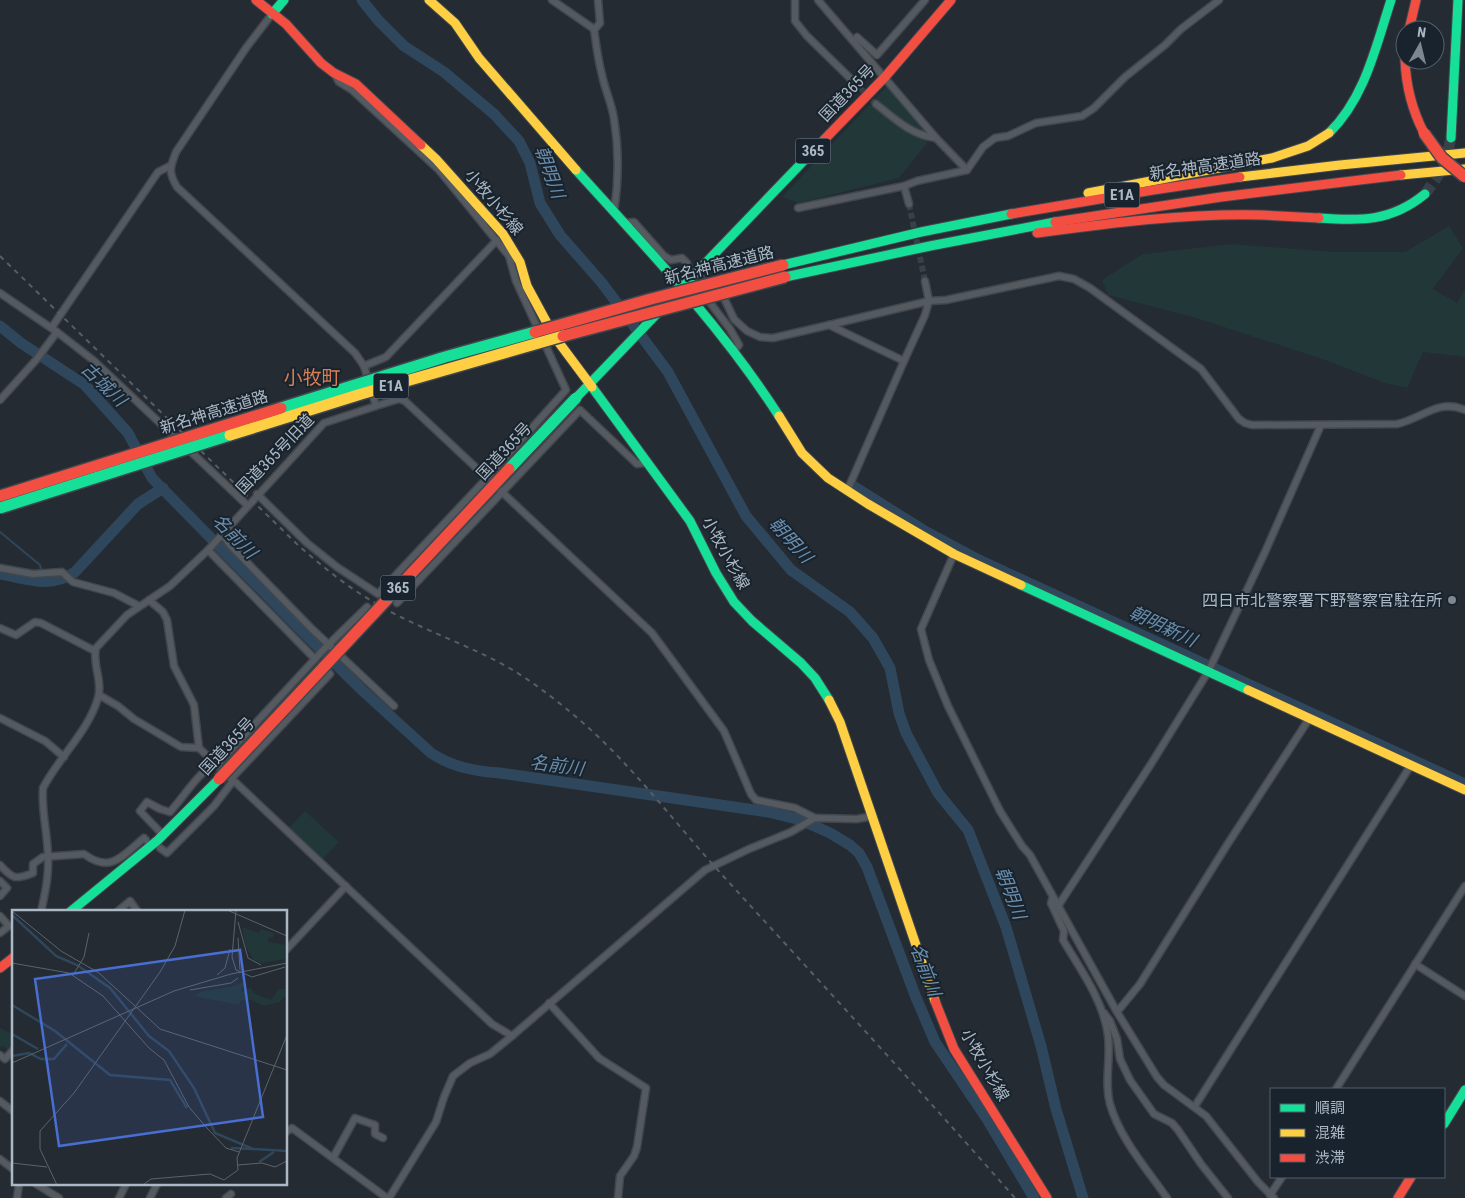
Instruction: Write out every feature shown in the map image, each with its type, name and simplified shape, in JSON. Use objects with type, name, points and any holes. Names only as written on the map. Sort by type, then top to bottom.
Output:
[{"type":"main road","name":"小牧小杉線","points":[[256,0],[274,12],[322,63],[334,73],[356,84],[436,159],[503,234],[520,262],[527,286],[554,336],[690,521],[718,578],[734,602],[810,672],[828,698],[840,722],[944,1026],[954,1049],[1047,1198]]},
{"type":"main road","points":[[274,12],[284,0]]},
{"type":"main road","points":[[428,0],[455,22],[485,65],[539,129],[625,222],[681,288],[762,390],[802,453],[815,467],[847,491],[954,554],[1210,669],[1309,719],[1465,790]]},
{"type":"main road","name":"国道365号","points":[[72,910],[228,779],[598,374],[885,77],[951,0]]},
{"type":"main road","points":[[965,223],[1119,186],[1272,158],[1288,154],[1318,141],[1339,124],[1356,99],[1391,0]]},
{"type":"main road","points":[[1411,20],[1416,0]]},
{"type":"main road","points":[[1451,138],[1458,0]]},
{"type":"main road","points":[[1405,70],[1406,85],[1410,102],[1424,133],[1442,158],[1465,177]]},
{"type":"main road","name":"新名神高速道路","points":[[0,496],[339,389],[497,342],[783,265],[965,223],[1065,204],[1278,172],[1465,153]]},
{"type":"main road","name":"新名神高速道路","points":[[0,508],[438,372],[652,311],[785,277],[872,258],[1074,219],[1281,189],[1465,169]]},
{"type":"main road","points":[[872,258],[1036,233],[1132,221],[1254,216],[1371,219],[1400,211],[1414,204],[1425,194]]},
{"type":"main road","points":[[0,968],[12,959]]},
{"type":"main road","points":[[1445,1122],[1465,1090]]},
{"type":"main road","points":[[1398,1198],[1410,1178]]},
{"type":"street","points":[[552,0],[594,30],[602,75],[614,116],[616,132],[618,187],[614,211]]},
{"type":"street","points":[[594,30],[600,23],[598,0]]},
{"type":"street","points":[[795,0],[795,21],[807,36],[853,81]]},
{"type":"street","points":[[818,0],[936,138],[967,170]]},
{"type":"street","points":[[858,37],[877,55],[925,0]]},
{"type":"street","points":[[798,208],[904,186],[917,181],[967,170],[983,146],[995,138],[1008,136],[1036,123],[1082,116],[1094,108],[1181,29],[1219,0]]},
{"type":"street","points":[[274,12],[246,48],[176,152],[170,166],[171,177],[177,187],[355,353],[364,366],[376,406]]},
{"type":"street","points":[[257,494],[308,543],[337,567],[378,594],[487,478],[566,390],[516,281],[508,256],[497,240],[439,170],[352,90],[339,82],[334,73]]},
{"type":"street","points":[[876,104],[908,129],[923,136],[936,138]]},
{"type":"street","points":[[0,400],[44,350],[55,330],[158,172],[170,166]]},
{"type":"street","points":[[904,186],[909,204]]},
{"type":"street","points":[[625,222],[634,222],[664,256],[671,260],[682,258],[687,263]]},
{"type":"street","points":[[364,366],[386,357],[497,240]]},
{"type":"street","points":[[733,352],[739,345],[730,329],[703,293],[706,281],[724,298],[734,319],[747,331],[760,337],[773,338],[929,301],[946,300],[1059,276],[1074,279],[1090,288],[1201,369],[1239,419],[1252,426],[1397,424],[1439,406],[1465,410]]},
{"type":"street","points":[[847,491],[925,315],[929,301],[925,281]]},
{"type":"street","points":[[0,293],[55,330],[115,380],[247,505]]},
{"type":"street","points":[[829,325],[904,361]]},
{"type":"street","name":"国道365号旧道","points":[[95,650],[127,615],[170,586],[208,549],[324,423],[400,399],[405,401],[487,478]]},
{"type":"street","points":[[397,603],[580,410],[637,464],[648,462]]},
{"type":"street","points":[[1058,906],[1152,764],[1210,669],[1321,426]]},
{"type":"street","points":[[487,478],[652,633],[724,731],[751,794],[756,800],[795,808],[813,818],[857,819],[873,816]]},
{"type":"street","points":[[221,535],[328,646],[394,706]]},
{"type":"street","points":[[160,848],[167,853],[214,806],[228,779],[330,674],[208,549]]},
{"type":"street","points":[[954,554],[921,629],[929,660],[948,706],[1000,811],[1022,846],[1030,855],[1117,1012],[1157,1077],[1206,1116],[1258,1182],[1272,1196],[1281,1178]]},
{"type":"street","points":[[0,568],[33,574],[63,573],[74,582],[114,593],[139,606]]},
{"type":"street","points":[[149,600],[168,620],[174,666],[194,705],[199,748]]},
{"type":"street","points":[[163,835],[140,811],[147,802],[170,812],[202,773],[216,764],[367,607]]},
{"type":"street","points":[[0,628],[16,635],[35,622],[41,623],[95,650],[99,695],[91,714],[43,788],[42,800],[48,856],[48,879],[41,910]]},
{"type":"street","points":[[99,695],[181,747],[199,748],[228,779],[346,886],[492,1024],[512,1036]]},
{"type":"street","points":[[0,718],[45,741],[64,757]]},
{"type":"street","points":[[1117,1012],[1140,984],[1309,719]]},
{"type":"street","points":[[1195,1106],[1410,765]]},
{"type":"street","points":[[288,1131],[292,1128],[388,1198],[436,1122],[453,1076],[470,1063],[490,1054],[705,870],[791,832],[813,818]]},
{"type":"street","points":[[0,865],[10,876],[21,878],[33,873],[33,864],[42,857],[84,854],[93,861],[115,862],[144,838],[146,840]]},
{"type":"street","points":[[0,881],[7,888],[0,896]]},
{"type":"street","points":[[288,948],[346,886]]},
{"type":"street","points":[[1337,1088],[1465,886]]},
{"type":"street","points":[[1053,897],[1051,903],[1064,931],[1063,940],[1103,1012],[1110,1021],[1117,1039],[1120,1059],[1130,1080],[1154,1114],[1172,1123],[1178,1130],[1201,1164],[1228,1198]]},
{"type":"street","points":[[119,910],[130,901],[137,910]]},
{"type":"street","points":[[0,916],[9,926],[0,933]]},
{"type":"street","points":[[1415,964],[1465,996]]},
{"type":"street","points":[[549,1004],[599,1058],[646,1088],[637,1147],[635,1154],[620,1176],[618,1198]]},
{"type":"street","points":[[1103,1012],[1108,1036],[1108,1092],[1110,1103],[1118,1124],[1167,1198]]},
{"type":"street","points":[[0,1055],[5,1059],[12,1051]]},
{"type":"street","points":[[0,1101],[12,1110]]},
{"type":"street","points":[[333,1158],[355,1118],[375,1125],[375,1134],[383,1138]]},
{"type":"street","points":[[0,1159],[12,1168]]},
{"type":"street","points":[[39,1186],[59,1198]]},
{"type":"street","points":[[119,1198],[124,1186]]},
{"type":"street","points":[[150,1198],[157,1186]]},
{"type":"green space","points":[[887,86],[920,121],[927,143],[899,178],[799,203],[782,197]]},
{"type":"green space","points":[[1449,226],[1463,248],[1433,289],[1457,303],[1465,289],[1465,357],[1423,352],[1407,388],[1385,383],[1325,360],[1193,317],[1108,295],[1102,280],[1143,254],[1232,244],[1333,252],[1405,252]]},
{"type":"green space","points":[[305,811],[339,842],[321,861],[288,829]]},
{"type":"green space","points":[[0,1028],[12,1034],[12,1048],[9,1051],[3,1046],[0,1048]]},
{"type":"waterway","name":"朝明川","points":[[362,0],[378,20],[404,46],[444,72],[494,114],[519,141],[530,163],[540,203],[560,235],[602,283],[668,372],[746,516],[791,570],[850,612],[873,638],[890,668],[899,713],[906,733],[938,793],[968,830],[1006,927],[1041,1046],[1056,1109],[1083,1198]]},
{"type":"waterway","name":"名前川","points":[[0,326],[21,343],[85,385],[128,433],[152,478],[363,691],[431,753],[439,758],[455,765],[481,771],[768,812],[801,820],[830,833],[850,845],[859,853],[867,867],[915,995],[935,1042],[987,1119],[1034,1198]]},
{"type":"waterway","name":"朝明新川","points":[[853,486],[923,530],[979,560],[1465,784]]},
{"type":"waterway","name":"名前川","points":[[0,574],[39,581],[57,580],[66,577],[75,572],[138,504],[163,488]]},
{"type":"waterway","points":[[0,532],[40,565],[41,570]]},
{"type":"tunnel","points":[[853,81],[876,104]]},
{"type":"tunnel","points":[[1425,194],[1444,167],[1451,138]]},
{"type":"tunnel","points":[[909,204],[925,281]]},
{"type":"tunnel","points":[[687,263],[706,281]]},
{"type":"railway","points":[[0,256],[300,547],[325,568],[387,610],[511,669],[530,681],[582,722],[620,758],[707,858],[1015,1198]]},
{"type":"traffic: fast","points":[[272,14],[284,0]]},
{"type":"traffic: fast","points":[[1329,133],[1352,104],[1368,71],[1391,0]]},
{"type":"traffic: fast","points":[[1451,138],[1458,0]]},
{"type":"traffic: fast","points":[[576,398],[817,147]]},
{"type":"traffic: fast","points":[[576,170],[683,289],[733,351],[779,416]]},
{"type":"traffic: fast","points":[[1319,218],[1375,218],[1400,210],[1425,194]]},
{"type":"traffic: fast","points":[[783,265],[921,232],[1011,214]]},
{"type":"traffic: fast","points":[[785,277],[1055,222]]},
{"type":"traffic: fast","points":[[281,408],[445,357],[535,332]]},
{"type":"traffic: fast","points":[[592,387],[690,521],[716,573],[734,602],[752,621],[801,663],[815,678],[829,700]]},
{"type":"traffic: fast","points":[[509,469],[576,398]]},
{"type":"traffic: fast","points":[[0,508],[230,435]]},
{"type":"traffic: fast","points":[[1021,585],[1248,690]]},
{"type":"traffic: fast","points":[[72,910],[158,840],[219,779]]},
{"type":"traffic: fast","points":[[1445,1122],[1465,1090]]},
{"type":"traffic: slow","points":[[429,0],[455,23],[479,58],[576,170]]},
{"type":"traffic: slow","points":[[1088,193],[1272,158],[1308,146],[1329,133]]},
{"type":"traffic: slow","points":[[421,145],[436,159],[503,234],[520,262],[527,286],[554,336],[592,387]]},
{"type":"traffic: slow","points":[[1240,177],[1465,153]]},
{"type":"traffic: slow","points":[[1401,175],[1465,169]]},
{"type":"traffic: slow","points":[[230,435],[361,394],[563,336]]},
{"type":"traffic: slow","points":[[779,416],[802,453],[828,478],[868,504],[954,554],[1021,585]]},
{"type":"traffic: slow","points":[[1248,690],[1465,790]]},
{"type":"traffic: slow","points":[[829,700],[840,722],[935,1001]]},
{"type":"traffic: jam","points":[[256,0],[286,24],[321,63],[334,73],[356,84],[421,145]]},
{"type":"traffic: jam","points":[[817,147],[885,77],[951,0]]},
{"type":"traffic: jam","points":[[1411,20],[1416,0]]},
{"type":"traffic: jam","points":[[1406,70],[1410,98],[1424,133]]},
{"type":"traffic: jam","points":[[1424,133],[1442,158],[1465,177]]},
{"type":"traffic: jam","points":[[1055,222],[1221,197],[1401,175]]},
{"type":"traffic: jam","points":[[1011,214],[1240,177]]},
{"type":"traffic: jam","points":[[1037,233],[1177,217],[1262,215],[1319,218]]},
{"type":"traffic: jam","points":[[535,332],[651,299],[783,265]]},
{"type":"traffic: jam","points":[[563,336],[785,277]]},
{"type":"traffic: jam","points":[[0,496],[281,408]]},
{"type":"traffic: jam","points":[[219,779],[509,469]]},
{"type":"traffic: jam","points":[[0,968],[12,959]]},
{"type":"traffic: jam","points":[[935,1001],[954,1049],[1047,1198]]},
{"type":"traffic: jam","points":[[1398,1198],[1410,1178]]},
{"type":"place","name":"四日市北警察署下野警察官駐在所","points":[[1452,600]]},
{"type":"district","name":"小牧町","points":[[312,377]]},
{"type":"water label","name":"古城川","points":[[104,384]]}]
